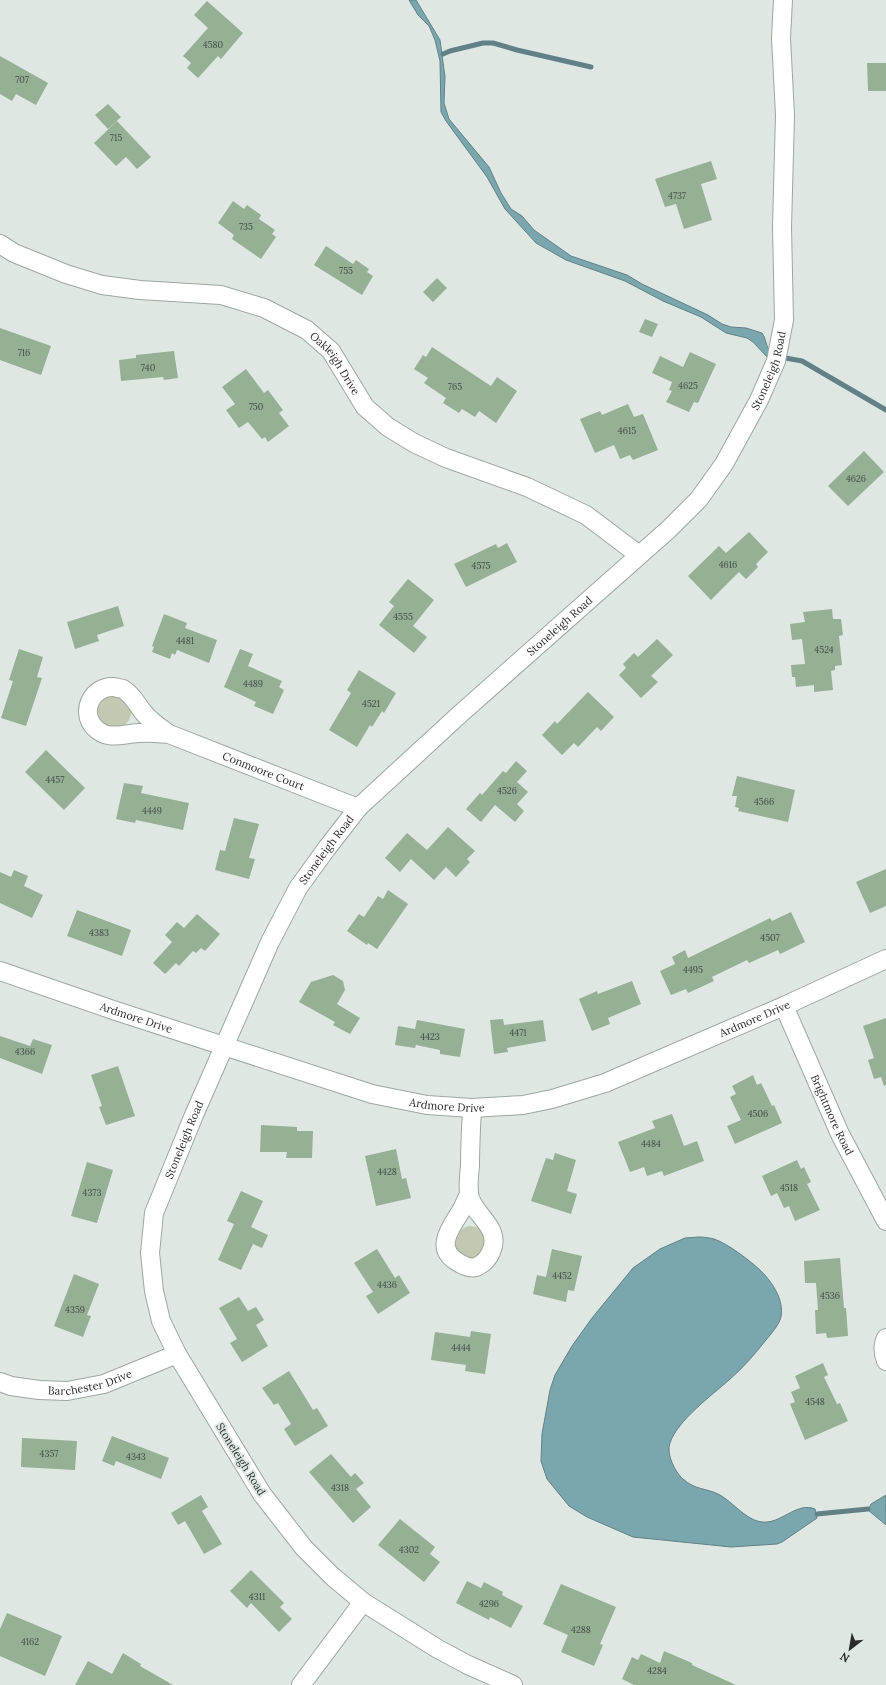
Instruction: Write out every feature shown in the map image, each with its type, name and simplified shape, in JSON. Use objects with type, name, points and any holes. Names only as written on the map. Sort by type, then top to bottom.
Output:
[{"type":"street","name":"Stoneleigh Road","points":[[513,1685],[468,1665],[438,1649],[363,1602],[332,1576],[304,1548],[262,1494],[177,1354],[162,1321],[154,1291],[150,1253],[154,1213],[270,942],[298,888],[358,808],[459,715],[669,529],[699,499],[724,464],[759,400],[776,361],[784,320],[782,227],[785,115],[781,38],[783,0]]},
{"type":"street","name":"Oakleigh Drive","points":[[0,244],[14,253],[66,274],[102,285],[140,290],[222,295],[264,308],[307,330],[331,351],[366,407],[388,427],[414,443],[446,458],[527,487],[586,515],[639,555]]},
{"type":"street","name":"Conmoore Court","points":[[168,734],[358,808]]},
{"type":"street","name":"Ardmore Drive","points":[[0,971],[372,1094],[427,1105],[472,1108],[524,1105],[552,1099],[604,1083],[784,1006],[886,959]]},
{"type":"street","name":"Brightmore Road","points":[[784,1006],[840,1134],[886,1221]]},
{"type":"street","points":[[468,1195],[472,1108]]},
{"type":"street","points":[[886,1338],[883,1353],[886,1361]]},
{"type":"street","name":"Barchester Drive","points":[[0,1382],[11,1386],[38,1390],[67,1391],[104,1384],[177,1354]]},
{"type":"street","points":[[300,1685],[363,1602]]},
{"type":"green space","points":[[114,695],[126,700],[131,712],[126,724],[114,729],[102,724],[97,712],[102,700]]},
{"type":"green space","points":[[470,1226],[480,1229],[487,1237],[482,1256],[468,1260],[455,1249],[455,1244],[456,1237],[460,1231]]},
{"type":"water","points":[[409,0],[416,0],[440,40],[445,77],[444,103],[449,119],[489,167],[501,193],[511,209],[522,216],[534,230],[571,256],[627,275],[642,284],[708,315],[722,324],[731,327],[746,328],[762,333],[771,352],[769,359],[753,342],[747,338],[726,333],[701,317],[663,301],[625,281],[566,260],[536,243],[505,209],[487,177],[441,112],[440,61],[435,40],[429,26],[418,15]]},
{"type":"water","points":[[699,1237],[714,1239],[726,1244],[761,1271],[777,1292],[781,1304],[781,1317],[775,1329],[749,1361],[687,1417],[670,1443],[670,1457],[677,1472],[687,1483],[718,1494],[754,1520],[760,1522],[773,1521],[803,1508],[815,1509],[817,1518],[777,1544],[731,1547],[633,1537],[587,1517],[569,1506],[547,1479],[541,1461],[542,1434],[550,1390],[555,1375],[572,1346],[592,1318],[633,1268],[660,1249],[685,1238]]},
{"type":"water","points":[[886,1495],[886,1525],[868,1510],[871,1504]]},
{"type":"building","points":[[207,1],[243,33],[221,59],[218,56],[198,78],[187,68],[191,63],[183,56],[208,28],[194,15]]},
{"type":"building","points":[[0,56],[48,83],[36,105],[16,94],[12,101],[0,94]]},
{"type":"building","points":[[867,63],[886,63],[886,91],[868,91]]},
{"type":"building","points":[[108,104],[121,117],[108,129],[95,115]]},
{"type":"building","points":[[117,121],[151,157],[137,169],[126,157],[116,166],[94,143]]},
{"type":"building","points":[[711,161],[717,179],[701,184],[712,220],[684,229],[676,204],[665,207],[655,179]]},
{"type":"building","points":[[233,201],[244,209],[247,205],[261,215],[259,219],[275,230],[272,234],[276,237],[261,259],[232,239],[234,235],[218,223]]},
{"type":"building","points":[[326,246],[353,264],[356,260],[369,269],[367,272],[373,276],[362,295],[314,265]]},
{"type":"building","points":[[437,278],[447,288],[433,302],[423,292]]},
{"type":"building","points":[[645,319],[658,324],[652,337],[639,332]]},
{"type":"building","points":[[0,328],[51,346],[41,375],[0,360]]},
{"type":"building","points":[[432,347],[491,386],[497,377],[517,391],[496,423],[479,411],[475,417],[462,409],[459,413],[443,403],[446,398],[424,383],[428,378],[414,369],[423,355],[426,357]]},
{"type":"building","points":[[174,351],[178,378],[164,380],[163,377],[121,381],[119,360],[136,358],[136,355]]},
{"type":"building","points":[[690,352],[716,364],[698,403],[694,402],[689,412],[666,402],[672,391],[669,390],[672,382],[652,373],[660,356],[683,367]]},
{"type":"building","points":[[246,369],[264,393],[268,390],[283,410],[279,413],[289,426],[268,442],[265,437],[262,439],[248,422],[239,428],[226,410],[235,404],[222,387]]},
{"type":"building","points":[[628,404],[634,417],[643,414],[658,450],[633,460],[630,455],[620,459],[614,445],[595,453],[580,419],[600,411],[602,415]]},
{"type":"building","points":[[864,451],[884,472],[848,506],[828,486]]},
{"type":"building","points":[[749,532],[768,552],[756,564],[758,567],[746,579],[739,572],[711,600],[688,576],[719,546],[726,553]]},
{"type":"building","points":[[507,543],[517,562],[466,587],[454,564],[496,544],[498,548]]},
{"type":"building","points":[[408,579],[434,600],[413,626],[427,637],[414,653],[379,625],[394,606],[389,602]]},
{"type":"building","points":[[118,606],[124,626],[97,635],[99,641],[75,649],[67,622]]},
{"type":"building","points":[[832,609],[833,619],[841,619],[843,635],[839,636],[842,665],[835,666],[835,670],[831,671],[833,690],[814,692],[814,685],[796,687],[795,677],[792,677],[791,665],[805,664],[802,639],[792,640],[790,624],[805,622],[803,612]]},
{"type":"building","points":[[164,614],[187,623],[185,628],[217,640],[209,663],[177,650],[175,655],[172,653],[170,659],[152,652],[154,647],[152,646]]},
{"type":"building","points":[[657,639],[673,655],[651,676],[658,682],[641,698],[619,675],[626,668],[623,664],[634,653],[638,657]]},
{"type":"building","points":[[19,649],[43,657],[37,677],[42,678],[26,726],[1,718],[13,681],[9,680]]},
{"type":"building","points":[[240,649],[253,654],[248,666],[282,681],[279,687],[284,690],[273,714],[254,706],[256,702],[224,687]]},
{"type":"building","points":[[359,670],[396,693],[384,713],[382,711],[372,727],[370,725],[357,747],[329,730],[351,693],[347,690]]},
{"type":"building","points":[[588,692],[614,717],[601,731],[597,727],[578,747],[574,743],[562,755],[542,735],[555,721],[557,724]]},
{"type":"building","points":[[46,750],[85,788],[64,810],[25,772]]},
{"type":"building","points":[[516,761],[527,771],[517,782],[528,792],[517,804],[524,811],[515,822],[495,805],[481,822],[466,809],[480,793],[482,795],[503,771],[506,773]]},
{"type":"building","points":[[737,776],[795,790],[788,822],[738,811],[739,808],[735,807],[737,796],[732,796]]},
{"type":"building","points":[[124,783],[143,786],[141,793],[189,803],[183,830],[136,820],[135,823],[116,819]]},
{"type":"building","points":[[234,818],[259,824],[249,858],[255,859],[249,879],[215,870],[220,850],[225,851]]},
{"type":"building","points":[[448,827],[475,851],[467,859],[470,862],[456,877],[446,867],[434,880],[411,859],[400,872],[385,858],[407,833],[427,850]]},
{"type":"building","points":[[886,869],[886,906],[870,913],[856,882]]},
{"type":"building","points":[[14,870],[28,876],[24,886],[43,895],[32,918],[0,903],[0,872],[11,877]]},
{"type":"building","points":[[388,890],[408,904],[377,949],[368,943],[367,945],[347,931],[359,914],[364,917],[378,896],[383,899]]},
{"type":"building","points":[[77,910],[131,930],[122,956],[67,936]]},
{"type":"building","points":[[791,912],[805,942],[780,954],[778,950],[749,963],[747,960],[712,977],[714,981],[688,993],[686,989],[671,995],[660,971],[675,964],[672,957],[685,950],[688,958],[770,918],[772,921]]},
{"type":"building","points":[[197,914],[220,934],[205,951],[201,948],[196,953],[193,951],[179,966],[176,963],[165,974],[153,963],[172,942],[165,935],[177,922],[184,928]]},
{"type":"building","points":[[333,975],[343,981],[345,990],[337,1004],[360,1018],[350,1034],[333,1025],[335,1022],[299,1002],[311,982]]},
{"type":"building","points":[[632,981],[641,1004],[608,1018],[610,1024],[592,1031],[579,999],[597,991],[598,994]]},
{"type":"building","points":[[886,1018],[886,1085],[884,1086],[881,1077],[874,1079],[868,1060],[874,1058],[863,1026]]},
{"type":"building","points":[[503,1019],[504,1025],[543,1020],[546,1041],[507,1048],[508,1052],[494,1054],[490,1020]]},
{"type":"building","points":[[417,1020],[465,1029],[460,1057],[440,1054],[440,1050],[416,1045],[415,1048],[395,1045],[398,1026],[415,1029]]},
{"type":"building","points":[[0,1036],[30,1046],[33,1039],[52,1045],[42,1074],[0,1058]]},
{"type":"building","points":[[118,1066],[135,1116],[106,1125],[99,1107],[102,1106],[91,1075]]},
{"type":"building","points":[[753,1075],[757,1085],[761,1083],[772,1106],[774,1105],[782,1123],[735,1144],[727,1126],[741,1120],[730,1097],[736,1094],[732,1086]]},
{"type":"building","points":[[672,1114],[684,1146],[697,1141],[704,1161],[664,1176],[662,1171],[647,1176],[644,1167],[630,1172],[618,1142],[655,1128],[652,1121]]},
{"type":"building","points":[[261,1125],[297,1127],[297,1131],[313,1131],[312,1158],[286,1158],[287,1152],[260,1152]]},
{"type":"building","points":[[396,1149],[402,1179],[406,1178],[411,1198],[376,1206],[365,1156]]},
{"type":"building","points":[[555,1153],[576,1160],[567,1191],[577,1194],[571,1214],[531,1201],[546,1158],[553,1160]]},
{"type":"building","points":[[797,1160],[801,1169],[804,1167],[811,1182],[807,1184],[820,1210],[795,1221],[789,1206],[784,1208],[777,1193],[771,1196],[762,1176]]},
{"type":"building","points":[[87,1162],[113,1170],[97,1223],[71,1216]]},
{"type":"building","points":[[241,1191],[263,1201],[251,1227],[268,1235],[262,1248],[253,1244],[241,1270],[218,1260],[234,1224],[227,1221]]},
{"type":"building","points":[[377,1249],[395,1278],[399,1275],[410,1293],[378,1314],[366,1296],[373,1292],[354,1263]]},
{"type":"building","points":[[552,1249],[582,1256],[574,1291],[568,1290],[566,1302],[533,1294],[537,1275],[546,1277]]},
{"type":"building","points":[[840,1258],[848,1336],[827,1338],[826,1333],[816,1334],[815,1310],[818,1310],[816,1283],[805,1283],[804,1261]]},
{"type":"building","points":[[74,1274],[99,1284],[87,1315],[91,1316],[83,1337],[54,1326]]},
{"type":"building","points":[[239,1297],[248,1311],[256,1307],[264,1320],[256,1325],[268,1346],[242,1362],[230,1343],[237,1339],[219,1308]]},
{"type":"building","points":[[471,1331],[491,1334],[485,1374],[465,1371],[466,1365],[431,1360],[435,1332],[470,1337]]},
{"type":"building","points":[[823,1363],[828,1375],[824,1377],[837,1404],[840,1403],[848,1421],[805,1440],[790,1404],[795,1402],[791,1392],[800,1388],[795,1376]]},
{"type":"building","points":[[289,1371],[313,1410],[317,1408],[328,1426],[295,1446],[284,1429],[291,1424],[278,1403],[274,1405],[262,1388]]},
{"type":"building","points":[[112,1436],[169,1458],[161,1479],[116,1461],[114,1466],[102,1461]]},
{"type":"building","points":[[22,1438],[77,1441],[75,1470],[21,1467]]},
{"type":"building","points":[[331,1454],[351,1477],[355,1473],[364,1483],[356,1489],[371,1507],[353,1523],[309,1472]]},
{"type":"building","points":[[201,1495],[208,1507],[202,1511],[222,1544],[204,1554],[185,1521],[178,1525],[171,1513]]},
{"type":"building","points":[[400,1519],[435,1547],[430,1554],[440,1562],[424,1582],[378,1545]]},
{"type":"building","points":[[251,1570],[284,1603],[280,1607],[292,1619],[279,1632],[251,1603],[247,1608],[230,1591]]},
{"type":"building","points":[[467,1581],[481,1588],[484,1582],[503,1592],[502,1595],[523,1606],[511,1628],[490,1617],[489,1620],[456,1603]]},
{"type":"building","points":[[561,1584],[616,1607],[600,1644],[603,1645],[594,1666],[561,1652],[568,1635],[543,1624]]},
{"type":"building","points":[[7,1613],[62,1636],[45,1676],[0,1656],[0,1629]]},
{"type":"building","points":[[664,1651],[736,1685],[634,1685],[622,1679],[632,1657],[638,1660],[641,1654],[660,1663]]},
{"type":"building","points":[[123,1653],[141,1664],[140,1666],[173,1685],[75,1685],[88,1661],[112,1674]]},
{"type":"waterway","points":[[443,54],[483,43],[493,43],[591,67]]},
{"type":"waterway","points":[[780,357],[802,361],[886,410]]},
{"type":"waterway","points":[[817,1514],[868,1509]]}]
